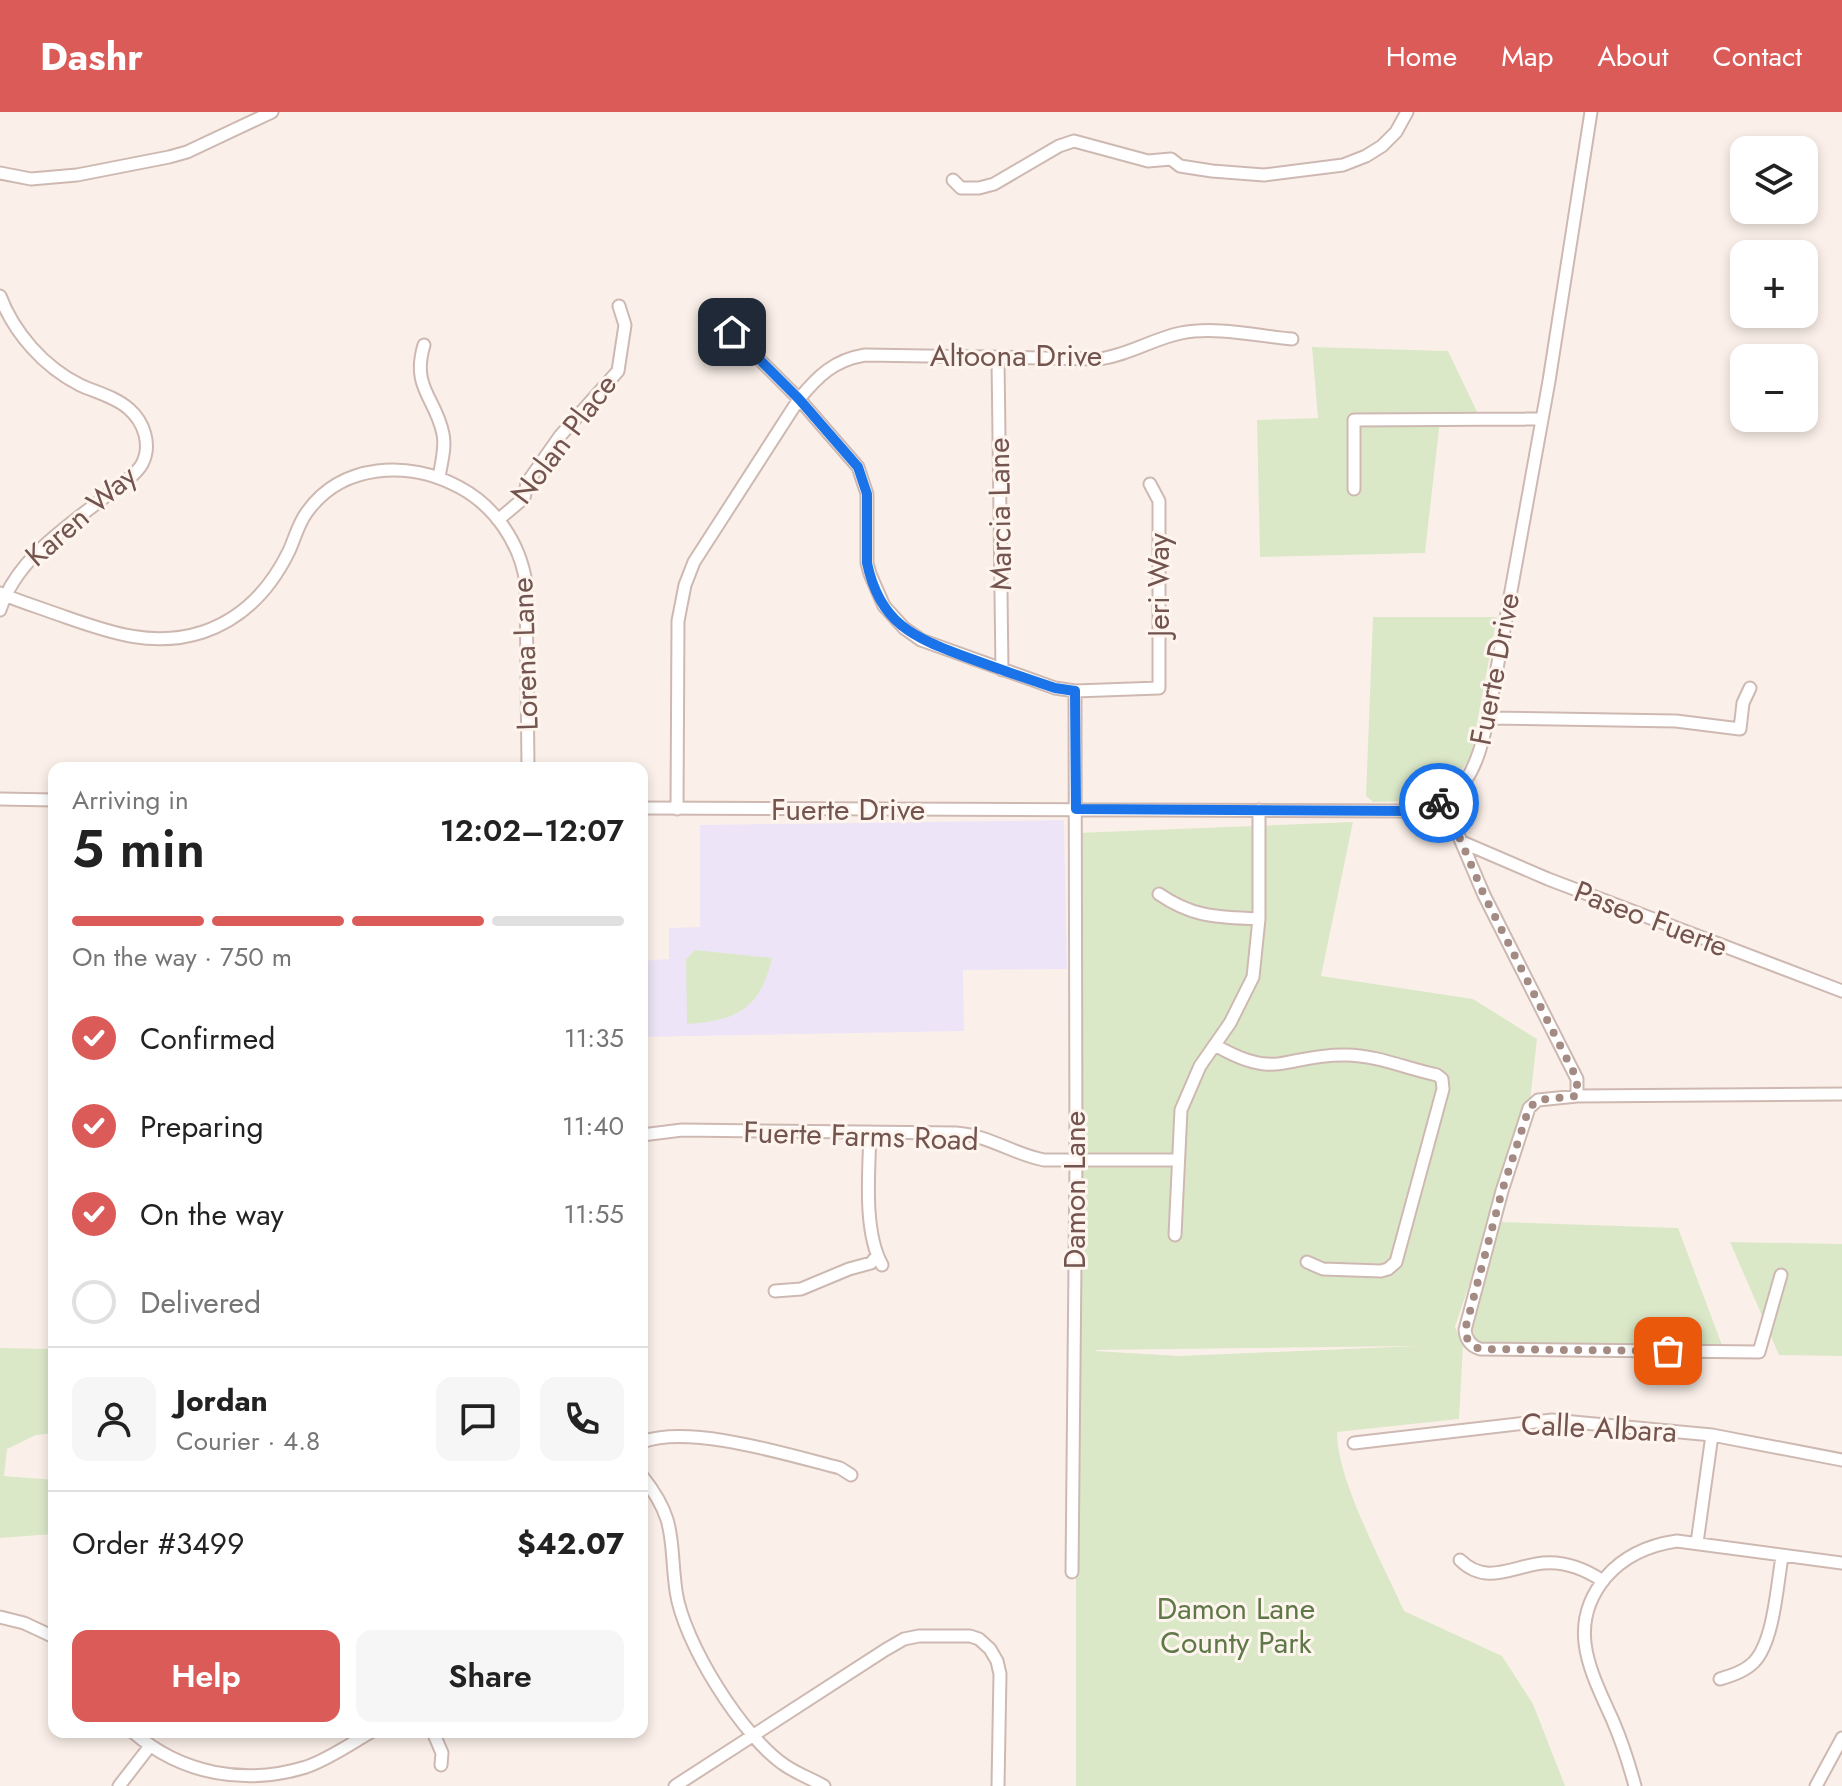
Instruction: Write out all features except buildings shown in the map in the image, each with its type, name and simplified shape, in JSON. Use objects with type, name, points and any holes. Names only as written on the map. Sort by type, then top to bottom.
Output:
[{"type":"street","points":[[0,173],[31,179],[77,175],[138,164],[187,152],[272,112]]},
{"type":"street","points":[[953,180],[961,188],[994,184],[1059,146],[1074,141],[1148,161],[1171,159],[1180,166],[1212,171],[1264,175],[1343,165],[1382,146],[1396,132],[1407,112]]},
{"type":"street","name":"Fuerte Drive","points":[[648,808],[1412,811],[1441,802],[1457,790],[1475,766],[1488,718],[1591,112]]},
{"type":"street","name":"Karen Way","points":[[0,296],[28,344],[67,377],[131,410],[143,426],[147,443],[141,467],[32,557],[15,575],[2,594],[0,610]]},
{"type":"street","name":"Nolan Place","points":[[498,520],[524,498],[527,483],[560,436],[618,371],[625,325],[619,306]]},
{"type":"street","name":"Altoona Drive","points":[[677,809],[677,633],[685,585],[694,562],[799,399],[828,369],[856,357],[1107,358],[1128,353],[1162,338],[1199,331],[1292,339]]},
{"type":"street","points":[[732,332],[854,460],[862,476],[868,504],[867,563],[873,585],[890,614],[921,640],[1055,688],[1075,691],[1076,809]]},
{"type":"street","points":[[424,345],[419,361],[423,386],[444,438],[439,478]]},
{"type":"street","name":"Marcia Lane","points":[[998,359],[1002,670]]},
{"type":"street","points":[[1354,489],[1354,420],[1541,419]]},
{"type":"street","name":"Lorena Lane","points":[[2,594],[131,638],[156,640],[191,635],[229,620],[256,600],[273,580],[306,513],[336,485],[355,476],[382,470],[409,470],[439,478],[472,494],[498,520],[519,553],[526,583],[528,762]]},
{"type":"street","name":"Jeri Way","points":[[1075,691],[1159,688],[1159,501],[1150,484]]},
{"type":"street","points":[[1488,718],[1676,721],[1740,729],[1743,703],[1750,688]]},
{"type":"street","points":[[0,799],[48,800]]},
{"type":"street","points":[[1441,802],[1577,1079],[1577,1096]]},
{"type":"street","name":"Damon Lane","points":[[1072,1572],[1076,809]]},
{"type":"street","points":[[1175,1235],[1176,1160],[1181,1110],[1200,1066],[1230,1023],[1253,977],[1259,919],[1259,810]]},
{"type":"street","name":"Paseo Fuerte","points":[[1462,842],[1548,879],[1842,991]]},
{"type":"street","points":[[1159,894],[1179,907],[1208,917],[1259,919]]},
{"type":"street","points":[[1215,1045],[1254,1064],[1273,1066],[1345,1055],[1362,1056],[1437,1075],[1442,1079],[1443,1089],[1396,1262],[1381,1271],[1323,1269],[1307,1262]]},
{"type":"street","points":[[1781,1275],[1759,1352],[1484,1350],[1472,1346],[1465,1330],[1502,1191],[1529,1108],[1538,1100],[1577,1096],[1842,1094]]},
{"type":"street","name":"Fuerte Farms Road","points":[[648,1134],[682,1130],[967,1134],[990,1139],[1034,1158],[1176,1160]]},
{"type":"street","points":[[775,1291],[801,1289],[849,1269],[880,1261],[869,1210],[870,1132]]},
{"type":"street","name":"Calle Albara","points":[[1354,1443],[1552,1420],[1712,1435],[1842,1460]]},
{"type":"street","points":[[648,1441],[671,1435],[706,1437],[840,1468],[851,1475]]},
{"type":"street","points":[[1697,1543],[1712,1435]]},
{"type":"street","points":[[648,1483],[660,1498],[667,1519],[683,1623],[716,1687],[755,1736],[785,1765],[824,1786]]},
{"type":"street","points":[[1635,1786],[1585,1650],[1584,1630],[1588,1610],[1603,1581],[1618,1565],[1646,1548],[1677,1541],[1842,1563]]},
{"type":"street","points":[[1720,1679],[1744,1670],[1762,1650],[1782,1557]]},
{"type":"street","points":[[1460,1560],[1474,1570],[1493,1575],[1533,1565],[1561,1564],[1579,1568],[1603,1581]]},
{"type":"street","points":[[0,1617],[24,1623],[48,1634]]},
{"type":"street","points":[[675,1786],[904,1639],[919,1636],[970,1636],[985,1644],[994,1655],[999,1667],[998,1786]]},
{"type":"street","points":[[140,1738],[176,1762],[204,1772],[233,1777],[262,1777],[291,1772],[317,1763],[361,1738]]},
{"type":"street","points":[[436,1738],[442,1753],[441,1765]]},
{"type":"street","points":[[1816,1786],[1842,1738]]},
{"type":"street","points":[[119,1786],[150,1746]]},
{"type":"shaded area","points":[[1064,820],[1067,969],[963,970],[964,1031],[648,1037],[648,961],[669,959],[669,928],[700,927],[700,825]]},
{"type":"green space","points":[[1312,347],[1448,351],[1481,420],[1440,420],[1425,553],[1260,557],[1257,420],[1318,418]]},
{"type":"green space","points":[[1373,617],[1497,617],[1470,760],[1441,791],[1414,801],[1373,802],[1366,796]]},
{"type":"green space","name":"Damon Lane County Park","points":[[1353,822],[1321,976],[1473,999],[1537,1039],[1530,1101],[1455,1327],[1462,1344],[1501,1222],[1678,1228],[1722,1345],[1463,1345],[1459,1419],[1337,1432],[1339,1452],[1353,1497],[1404,1611],[1502,1656],[1533,1704],[1565,1786],[1076,1786],[1076,833]],"holes":[[[1417,1346],[1180,1356],[1095,1351]]]},
{"type":"green space","points":[[695,950],[772,958],[761,989],[744,1009],[720,1019],[687,1024],[686,959]]},
{"type":"green space","points":[[1730,1242],[1842,1244],[1842,1356],[1779,1355]]},
{"type":"green space","points":[[0,1348],[48,1349],[48,1434],[36,1435],[7,1449],[4,1476],[48,1480],[48,1534],[0,1538]]},
{"type":"way so far","points":[[1439,803],[1452,820],[1484,895],[1577,1079],[1577,1096],[1538,1100],[1529,1108],[1502,1191],[1465,1330],[1467,1339],[1472,1346],[1480,1349],[1668,1351]]},
{"type":"route","points":[[732,332],[799,399],[858,467],[868,504],[867,563],[878,596],[897,622],[921,640],[1055,688],[1075,691],[1076,809],[1412,811],[1439,803]]}]
